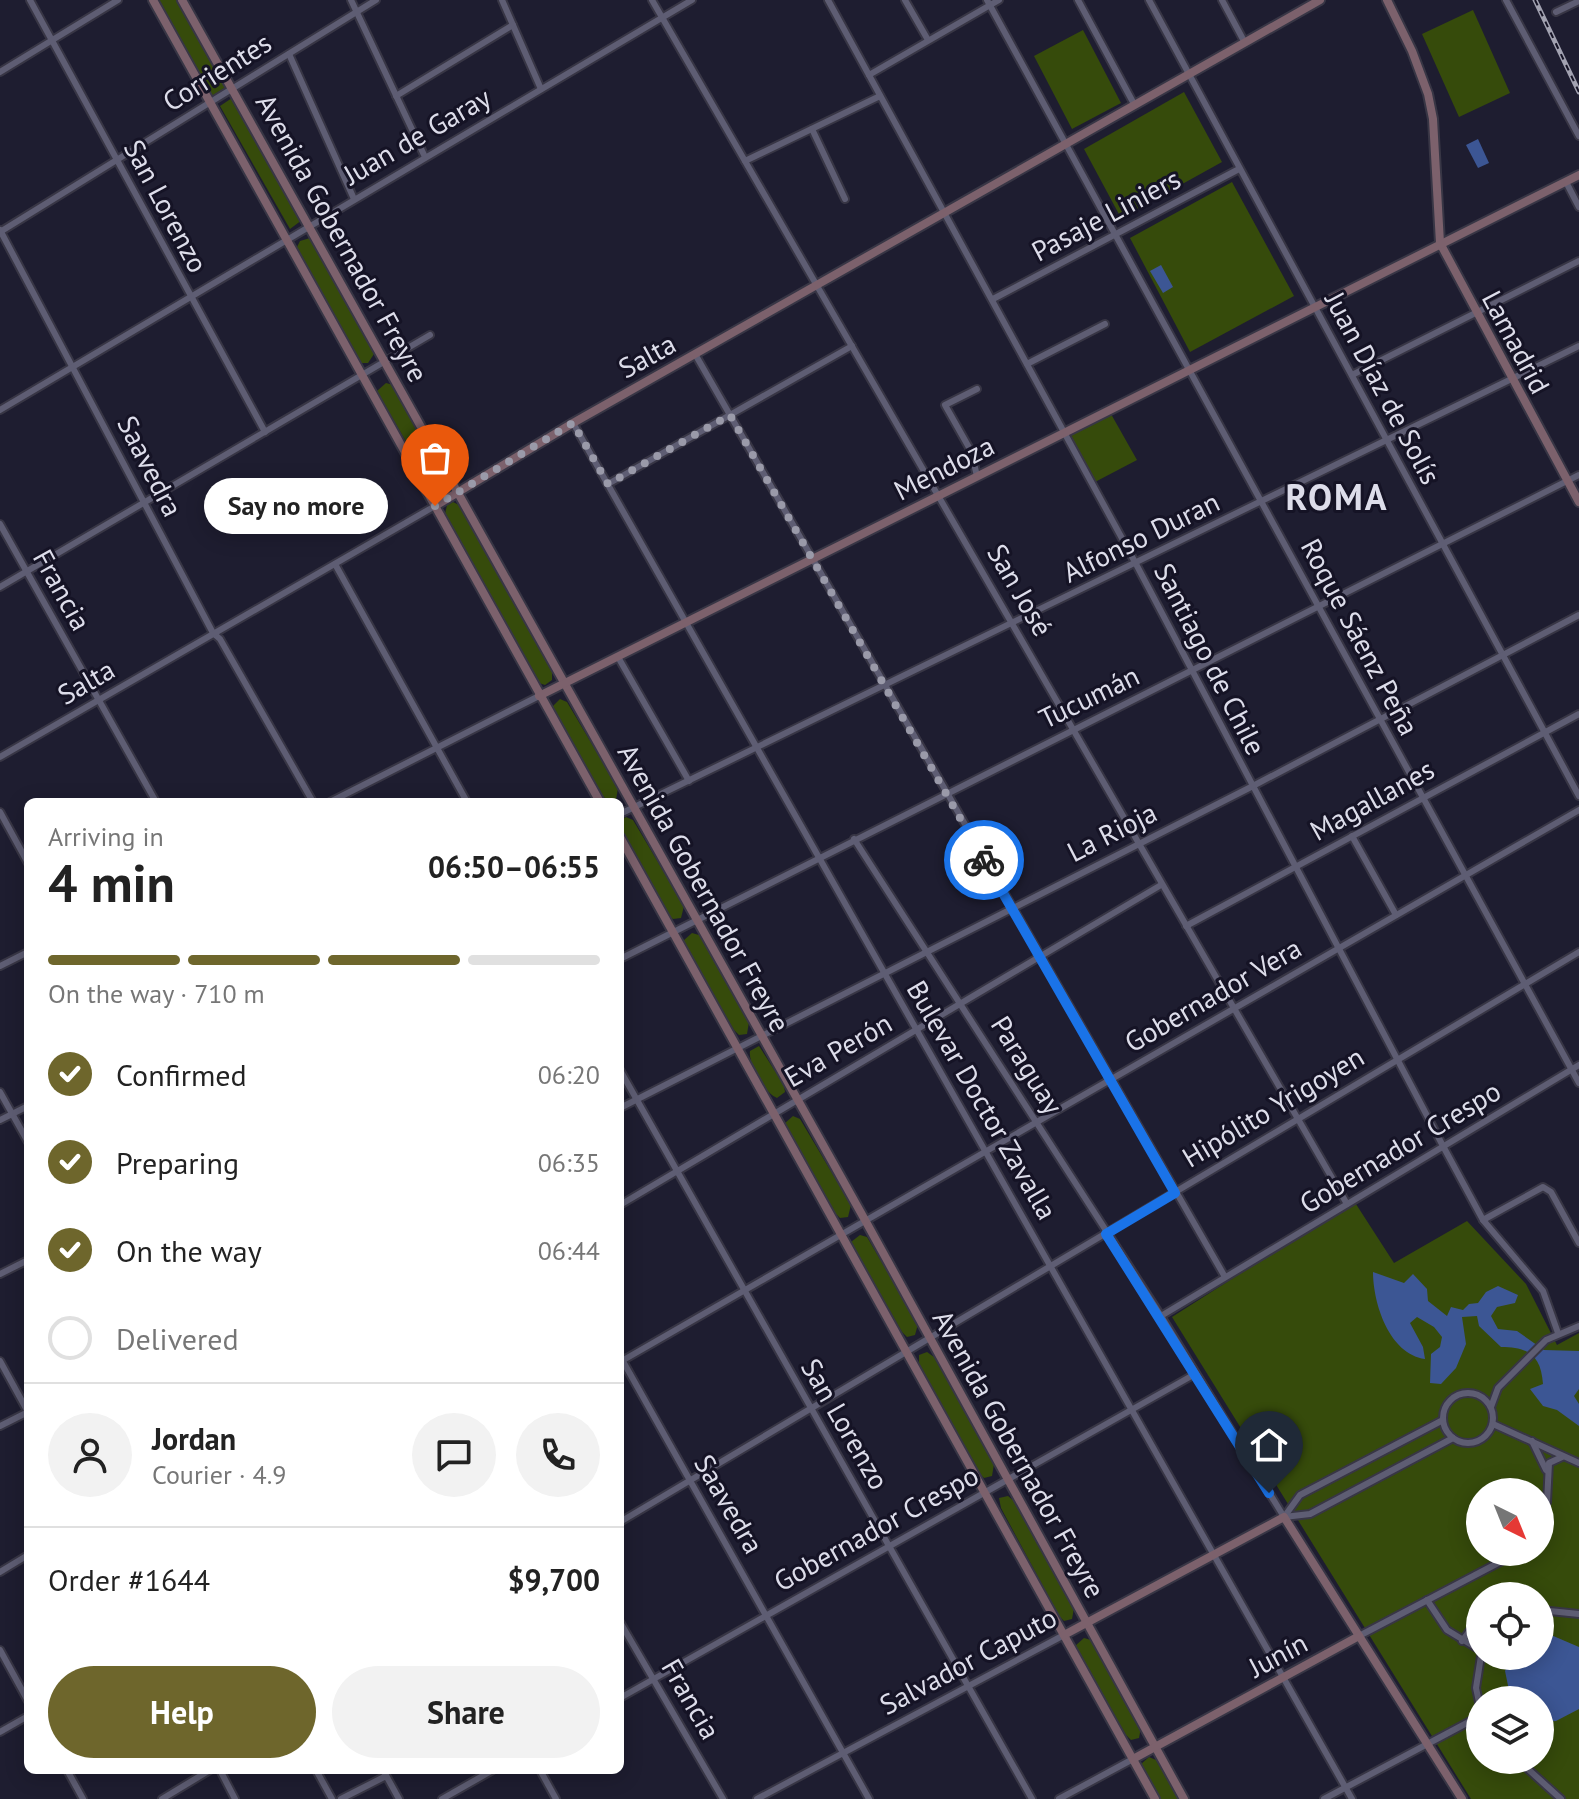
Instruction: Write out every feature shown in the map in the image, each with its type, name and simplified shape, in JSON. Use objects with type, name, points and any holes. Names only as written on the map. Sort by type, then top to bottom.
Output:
[{"type":"main road","name":"Avenida Gobernador Freyre","points":[[153,0],[598,798]]},
{"type":"main road","name":"Avenida Gobernador Freyre","points":[[182,0],[865,1220],[1184,1799]]},
{"type":"main road","name":"Salta","points":[[435,506],[573,423],[1190,75],[1307,3],[1320,0]]},
{"type":"main road","points":[[1387,0],[1412,51],[1428,94],[1433,119],[1440,243]]},
{"type":"main road","name":"Mendoza","points":[[539,696],[686,625],[1314,305],[1579,175]]},
{"type":"main road","name":"Lamadrid","points":[[1440,243],[1579,502]]},
{"type":"main road","name":"Avenida Gobernador Freyre","points":[[624,844],[1155,1799]]},
{"type":"main road","points":[[1284,1517],[1462,1799]]},
{"type":"main road","name":"Salvador Caputo","points":[[1064,1635],[1284,1517]]},
{"type":"main road","name":"Junín","points":[[1133,1759],[1359,1636]]},
{"type":"street","name":"San Lorenzo","points":[[30,0],[265,432]]},
{"type":"street","points":[[0,72],[118,0]]},
{"type":"street","points":[[351,0],[425,157]]},
{"type":"street","name":"Corrientes","points":[[0,231],[376,0]]},
{"type":"street","points":[[502,0],[541,89]]},
{"type":"street","name":"San José","points":[[652,0],[1015,624],[1137,844],[1347,1204]]},
{"type":"street","name":"Juan de Garay","points":[[0,410],[692,0]]},
{"type":"street","name":"Santiago de Chile","points":[[828,0],[1193,670],[1251,787],[1483,1220],[1543,1291],[1558,1333]]},
{"type":"street","points":[[905,0],[928,40]]},
{"type":"street","points":[[869,75],[988,3],[999,0]]},
{"type":"street","points":[[1078,0],[1134,104]]},
{"type":"street","name":"Juan Díaz de Solís","points":[[1149,0],[1579,796]]},
{"type":"street","points":[[1222,0],[1245,43]]},
{"type":"street","points":[[1506,0],[1579,136]]},
{"type":"street","points":[[1556,12],[1579,1]]},
{"type":"street","name":"Roque Sáenz Peña","points":[[988,3],[1579,1083]]},
{"type":"street","points":[[396,96],[513,25]]},
{"type":"street","points":[[289,54],[354,199]]},
{"type":"street","points":[[745,161],[880,96]]},
{"type":"street","points":[[812,129],[845,199]]},
{"type":"street","name":"Pasaje Liniers","points":[[993,299],[1239,169]]},
{"type":"street","points":[[1566,182],[1579,207]]},
{"type":"street","name":"Saavedra","points":[[0,231],[213,633],[220,639],[311,798]]},
{"type":"street","points":[[1352,375],[1579,261]]},
{"type":"street","points":[[1027,364],[1105,324]]},
{"type":"street","points":[[0,587],[430,335]]},
{"type":"street","points":[[608,484],[852,346]]},
{"type":"street","name":"Alfonso Duran","points":[[624,812],[1015,624],[1579,346]]},
{"type":"street","points":[[695,354],[1225,1277]]},
{"type":"street","points":[[977,389],[945,405],[971,451],[977,476]]},
{"type":"street","name":"Bulevar Doctor Zavalla","points":[[573,423],[1352,1799]]},
{"type":"street","name":"Tucumán","points":[[624,957],[1579,475]]},
{"type":"street","name":"Salta","points":[[0,757],[435,506]]},
{"type":"street","name":"Francia","points":[[0,524],[154,798]]},
{"type":"street","points":[[335,564],[465,798]]},
{"type":"street","name":"La Rioja","points":[[624,1106],[1251,787],[1579,615]]},
{"type":"street","points":[[618,657],[689,781]]},
{"type":"street","name":"Mendoza","points":[[338,798],[539,696]]},
{"type":"street","name":"Magallanes","points":[[1186,926],[1579,714]]},
{"type":"street","name":"Gobernador Vera","points":[[624,1357],[1579,810]]},
{"type":"street","points":[[0,812],[24,856]]},
{"type":"street","points":[[1352,836],[1396,915]]},
{"type":"street","name":"Paraguay","points":[[854,839],[1161,1316],[1284,1517]]},
{"type":"street","name":"Eva Perón","points":[[624,1203],[1161,885]]},
{"type":"street","name":"Hipólito Yrigoyen","points":[[624,1520],[1579,952]]},
{"type":"street","points":[[0,966],[24,954]]},
{"type":"street","name":"Gobernador Crespo","points":[[1161,1316],[1579,1065]]},
{"type":"street","name":"San Lorenzo","points":[[624,1077],[1032,1799]]},
{"type":"street","points":[[0,1092],[24,1135]]},
{"type":"street","points":[[0,1120],[24,1108]]},
{"type":"street","points":[[1483,1220],[1543,1187],[1551,1192],[1579,1243]]},
{"type":"street","points":[[0,1274],[24,1262]]},
{"type":"street","points":[[1498,1388],[1491,1407],[1493,1424],[1480,1440],[1466,1443],[1453,1438],[1443,1420],[1446,1406],[1457,1395],[1479,1395],[1498,1388],[1546,1340],[1578,1327]]},
{"type":"street","points":[[0,1361],[24,1405]]},
{"type":"street","name":"Saavedra","points":[[624,1364],[869,1799]]},
{"type":"street","name":"Gobernador Crespo","points":[[624,1696],[1195,1374]]},
{"type":"street","points":[[1479,1395],[1491,1407]]},
{"type":"street","points":[[0,1426],[24,1414]]},
{"type":"street","name":"Salvador Caputo","points":[[1284,1517],[1300,1495],[1443,1420]]},
{"type":"street","points":[[1493,1424],[1579,1463]]},
{"type":"street","name":"Salvador Caputo","points":[[1284,1517],[1310,1514],[1453,1438]]},
{"type":"street","points":[[1532,1441],[1546,1478]]},
{"type":"street","points":[[1546,1472],[1552,1460],[1565,1457]]},
{"type":"street","points":[[0,1572],[24,1557]]},
{"type":"street","name":"Junín","points":[[1359,1636],[1492,1566]]},
{"type":"street","points":[[1427,1600],[1444,1626],[1466,1643]]},
{"type":"street","points":[[1554,1611],[1579,1614]]},
{"type":"street","name":"Francia","points":[[624,1629],[723,1799]]},
{"type":"street","name":"Salvador Caputo","points":[[757,1799],[1064,1635]]},
{"type":"street","points":[[1462,1641],[1466,1636]]},
{"type":"street","points":[[0,1650],[24,1694]]},
{"type":"street","points":[[0,1732],[24,1718]]},
{"type":"street","points":[[1324,1799],[1466,1723]]},
{"type":"street","name":"Junín","points":[[1059,1799],[1133,1759]]},
{"type":"street","points":[[69,1774],[83,1799]]},
{"type":"street","points":[[162,1799],[203,1774]]},
{"type":"street","points":[[222,1774],[235,1799]]},
{"type":"street","points":[[318,1774],[332,1799]]},
{"type":"street","points":[[341,1799],[382,1774]]},
{"type":"street","points":[[385,1774],[399,1799]]},
{"type":"street","points":[[442,1799],[486,1774]]},
{"type":"street","points":[[542,1774],[556,1799]]},
{"type":"street","points":[[1533,1774],[1561,1799]]},
{"type":"green space","points":[[159,0],[176,0],[226,87],[212,96]]},
{"type":"green space","points":[[1473,10],[1510,93],[1459,117],[1422,34]]},
{"type":"green space","points":[[1083,30],[1121,103],[1072,129],[1034,56]]},
{"type":"green space","points":[[1184,92],[1222,162],[1121,218],[1084,149]]},
{"type":"green space","points":[[232,98],[302,220],[290,229],[220,106]]},
{"type":"green space","points":[[1232,182],[1294,296],[1190,352],[1130,238]]},
{"type":"green space","points":[[310,238],[374,354],[368,363],[361,363],[297,247],[300,241]]},
{"type":"green space","points":[[386,383],[393,385],[444,472],[441,483],[433,485],[428,480],[377,391]]},
{"type":"green space","points":[[1111,414],[1137,460],[1095,482],[1069,435]]},
{"type":"green space","points":[[453,502],[459,505],[552,671],[552,680],[545,685],[536,682],[445,514],[447,505]]},
{"type":"green space","points":[[560,699],[567,702],[618,788],[616,798],[603,796],[552,707]]},
{"type":"green space","points":[[624,818],[633,820],[684,906],[681,918],[673,919],[668,915],[624,836]]},
{"type":"green space","points":[[692,933],[699,935],[749,1022],[747,1034],[739,1035],[734,1030],[683,941]]},
{"type":"green space","points":[[759,1046],[784,1085],[785,1092],[777,1098],[754,1071],[750,1051]]},
{"type":"green space","points":[[793,1116],[800,1119],[851,1205],[848,1217],[840,1218],[835,1213],[784,1124]]},
{"type":"green space","points":[[1354,1201],[1394,1263],[1467,1221],[1526,1284],[1557,1345],[1579,1333],[1579,1799],[1471,1799],[1172,1317]]},
{"type":"green space","points":[[860,1235],[867,1237],[918,1324],[915,1335],[907,1337],[902,1332],[851,1242]]},
{"type":"green space","points":[[927,1352],[934,1357],[994,1464],[992,1476],[984,1478],[979,1473],[919,1363],[919,1355]]},
{"type":"green space","points":[[1008,1496],[1014,1501],[1074,1608],[1072,1619],[1064,1621],[1059,1616],[1001,1508],[999,1498]]},
{"type":"green space","points":[[1084,1638],[1091,1640],[1141,1727],[1139,1738],[1131,1740],[1126,1735],[1075,1646]]},
{"type":"green space","points":[[1149,1757],[1156,1760],[1179,1799],[1159,1799],[1140,1765]]},
{"type":"water","points":[[1478,139],[1489,163],[1478,168],[1466,145]]},
{"type":"water","points":[[1161,265],[1173,287],[1163,293],[1150,271]]},
{"type":"water","points":[[1373,1272],[1404,1283],[1413,1274],[1427,1289],[1428,1301],[1447,1316],[1451,1307],[1463,1310],[1469,1304],[1478,1303],[1486,1292],[1498,1286],[1518,1295],[1515,1303],[1497,1307],[1491,1316],[1498,1329],[1517,1331],[1544,1350],[1579,1351],[1579,1389],[1574,1396],[1579,1404],[1579,1426],[1557,1410],[1543,1406],[1530,1389],[1543,1384],[1536,1360],[1526,1351],[1501,1347],[1479,1326],[1477,1316],[1462,1317],[1466,1344],[1456,1368],[1441,1384],[1430,1383],[1431,1354],[1440,1347],[1442,1337],[1434,1327],[1417,1317],[1410,1323],[1423,1347],[1425,1359],[1402,1348],[1380,1312]]},
{"type":"water","points":[[1554,1636],[1579,1647],[1579,1709],[1554,1721],[1554,1686],[1508,1686],[1505,1671],[1554,1670]]},
{"type":"railway","points":[[1535,0],[1579,92]]},
{"type":"way so far","points":[[435,506],[573,423],[608,484],[730,415],[984,860]]},
{"type":"place","name":"Say no more","points":[[435,506]]},
{"type":"district","name":"ROMA","points":[[1337,497]]},
{"type":"route","points":[[984,860],[1175,1193],[1106,1234],[1161,1316],[1269,1493]]}]
